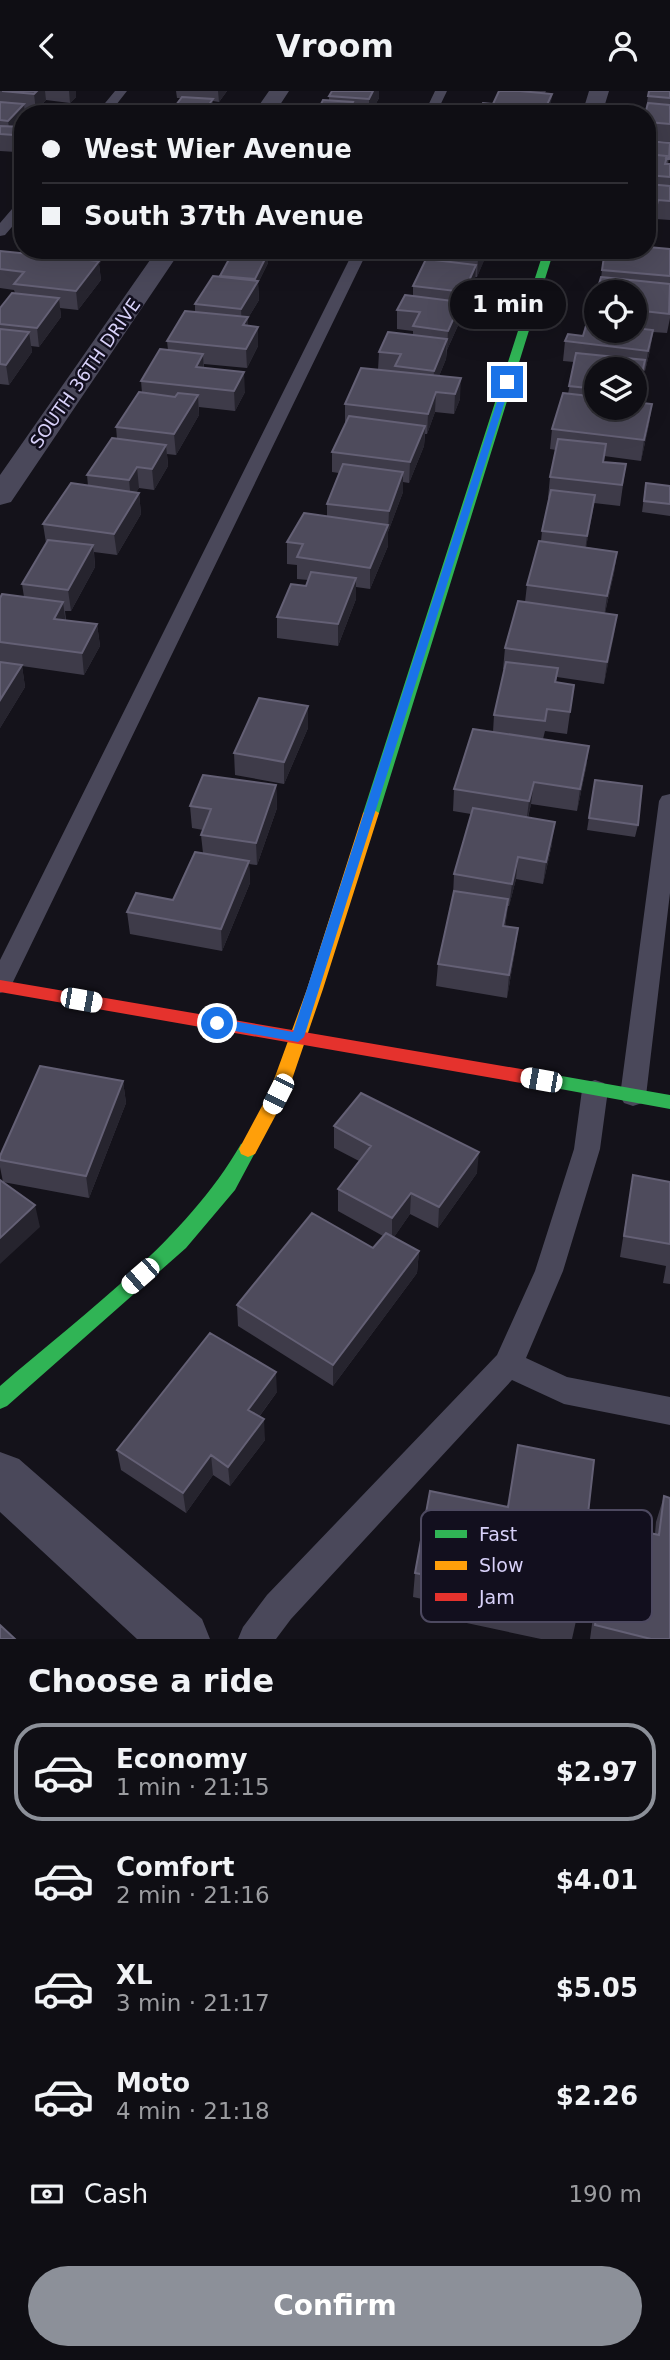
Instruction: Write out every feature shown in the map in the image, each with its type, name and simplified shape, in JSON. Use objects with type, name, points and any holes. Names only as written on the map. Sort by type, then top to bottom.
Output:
[{"type":"street","name":"SOUTH 36TH DRIVE","points":[[0,496],[163,259]]},
{"type":"street","points":[[0,1399],[179,1242],[228,1184],[278,1094],[546,259]]},
{"type":"street","points":[[0,985],[670,1102]]},
{"type":"street","points":[[0,1477],[182,1639]]},
{"type":"lane","points":[[109,105],[121,91]]},
{"type":"lane","points":[[0,232],[14,216]]},
{"type":"lane","points":[[0,985],[357,259]]},
{"type":"lane","points":[[634,1096],[670,801]]},
{"type":"lane","points":[[255,1639],[279,1607],[508,1364],[556,1247],[587,1149],[595,1090]]},
{"type":"lane","points":[[508,1364],[564,1390],[670,1411]]},
{"type":"building","points":[[2,91],[37,91],[34,94]]},
{"type":"building","points":[[332,91],[373,91],[369,99],[329,96]]},
{"type":"building","points":[[499,91],[552,94],[547,105],[482,105],[493,104]]},
{"type":"building","points":[[649,91],[670,91],[670,98],[648,96]]},
{"type":"building","points":[[182,97],[213,99],[209,105],[176,105]]},
{"type":"building","points":[[323,100],[353,102],[352,105],[320,105]]},
{"type":"building","points":[[0,102],[24,104],[14,105],[14,115],[8,121],[0,120]]},
{"type":"building","points":[[648,103],[670,105],[670,124],[656,123],[656,105]]},
{"type":"building","points":[[0,126],[14,127],[14,135],[0,134]]},
{"type":"building","points":[[656,142],[670,143],[669,159],[667,156],[656,155]]},
{"type":"building","points":[[656,155],[667,156],[665,164],[670,164],[670,177],[656,176]]},
{"type":"building","points":[[656,185],[670,186],[670,201],[658,200],[656,209]]},
{"type":"building","points":[[656,248],[670,249],[670,276],[602,270],[604,259],[656,259]]},
{"type":"building","points":[[0,251],[14,252],[14,259],[99,261],[76,291],[14,284],[24,272],[0,269]]},
{"type":"building","points":[[229,259],[265,259],[255,279],[220,276]]},
{"type":"building","points":[[426,259],[476,265],[464,292],[413,286]]},
{"type":"building","points":[[213,276],[258,281],[241,309],[195,304]]},
{"type":"building","points":[[601,277],[631,280],[600,280]]},
{"type":"building","points":[[647,282],[670,284],[669,314],[647,311]]},
{"type":"building","points":[[12,293],[59,298],[37,328],[0,324],[0,308]]},
{"type":"building","points":[[405,295],[461,302],[448,331],[413,326],[420,312],[397,310]]},
{"type":"building","points":[[185,311],[248,317],[243,325],[258,327],[246,349],[167,341]]},
{"type":"building","points":[[0,329],[29,332],[6,365],[0,364]]},
{"type":"building","points":[[647,329],[653,330],[648,351],[565,341],[568,334],[583,336],[584,333],[584,343],[647,343]]},
{"type":"building","points":[[388,332],[447,339],[434,371],[395,366],[401,354],[379,352]]},
{"type":"building","points":[[160,349],[203,354],[196,367],[244,372],[234,391],[141,381]]},
{"type":"building","points":[[576,353],[615,357],[584,357],[584,388],[569,386]]},
{"type":"building","points":[[361,368],[461,378],[455,394],[436,392],[428,414],[345,404]]},
{"type":"building","points":[[139,392],[175,397],[178,393],[198,395],[174,434],[116,427]]},
{"type":"building","points":[[563,393],[584,395],[584,420],[647,420],[647,403],[652,404],[644,440],[552,429]]},
{"type":"building","points":[[349,416],[425,426],[410,462],[332,452]]},
{"type":"building","points":[[112,438],[166,445],[152,469],[137,467],[129,480],[87,475]]},
{"type":"building","points":[[558,439],[606,444],[603,462],[626,464],[622,485],[550,477]]},
{"type":"building","points":[[343,464],[403,472],[389,511],[327,504]]},
{"type":"building","points":[[71,483],[139,493],[114,534],[43,524]]},
{"type":"building","points":[[646,483],[670,486],[670,504],[644,501]]},
{"type":"building","points":[[551,490],[595,495],[587,536],[542,531]]},
{"type":"building","points":[[304,513],[388,525],[370,568],[297,557],[303,544],[287,542]]},
{"type":"building","points":[[48,540],[93,545],[68,590],[22,584]]},
{"type":"building","points":[[539,541],[617,552],[607,596],[527,585]]},
{"type":"building","points":[[311,572],[356,578],[338,624],[277,617],[291,584],[306,586]]},
{"type":"building","points":[[2,594],[63,602],[54,619],[97,624],[82,653],[0,642]]},
{"type":"building","points":[[518,601],[617,615],[607,662],[505,648]]},
{"type":"building","points":[[0,662],[22,665],[0,700]]},
{"type":"building","points":[[506,662],[558,668],[555,682],[574,685],[570,712],[547,709],[545,721],[494,715]]},
{"type":"building","points":[[259,698],[308,706],[284,762],[234,753]]},
{"type":"building","points":[[473,729],[589,746],[580,789],[534,782],[529,801],[454,789]]},
{"type":"building","points":[[203,775],[276,785],[256,843],[201,835],[211,809],[190,806]]},
{"type":"building","points":[[595,780],[642,786],[638,825],[589,818]]},
{"type":"building","points":[[473,808],[555,822],[546,862],[518,857],[512,884],[454,874]]},
{"type":"building","points":[[195,852],[249,861],[221,929],[127,912],[136,893],[173,900]]},
{"type":"building","points":[[454,891],[508,899],[503,926],[518,928],[509,975],[438,964]]},
{"type":"building","points":[[40,1066],[123,1081],[86,1176],[0,1160]]},
{"type":"building","points":[[361,1093],[479,1152],[439,1207],[411,1193],[392,1218],[338,1189],[371,1146],[334,1126]]},
{"type":"building","points":[[633,1175],[670,1182],[670,1244],[624,1236]]},
{"type":"building","points":[[0,1180],[35,1205],[0,1238]]},
{"type":"building","points":[[312,1213],[373,1248],[386,1233],[419,1251],[333,1365],[237,1305]]},
{"type":"building","points":[[210,1333],[276,1372],[248,1410],[264,1419],[228,1467],[211,1455],[183,1493],[117,1450]]},
{"type":"building","points":[[518,1445],[594,1460],[588,1510],[427,1510],[430,1491],[508,1507]]},
{"type":"building","points":[[664,1496],[670,1498],[670,1639],[651,1639],[595,1625],[595,1622],[652,1622],[652,1533],[659,1535]]},
{"type":"building","points":[[421,1540],[421,1574],[415,1573]]},
{"type":"building","points":[[0,1625],[15,1639],[0,1639]]},
{"type":"traffic: fast","points":[[371,813],[546,259]]},
{"type":"traffic: fast","points":[[550,1081],[670,1102]]},
{"type":"traffic: fast","points":[[0,1399],[179,1242],[228,1184],[248,1149]]},
{"type":"traffic: slow","points":[[248,1149],[278,1094],[315,989],[371,813]]},
{"type":"traffic: jam","points":[[0,986],[550,1081]]},
{"type":"route","points":[[217,1023],[298,1037],[507,382]]}]
